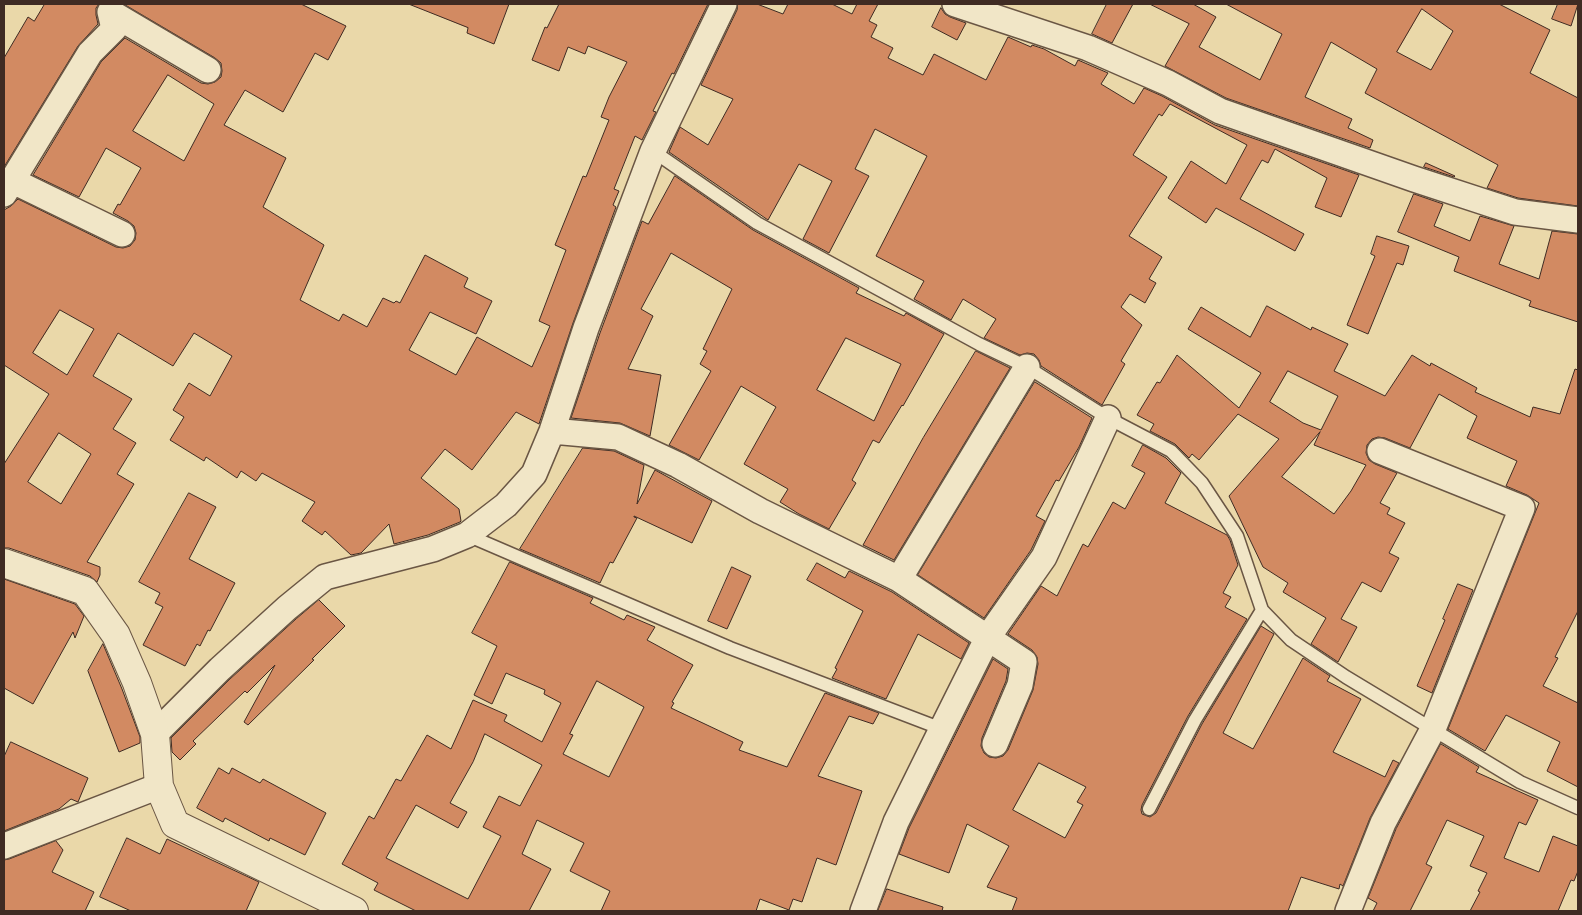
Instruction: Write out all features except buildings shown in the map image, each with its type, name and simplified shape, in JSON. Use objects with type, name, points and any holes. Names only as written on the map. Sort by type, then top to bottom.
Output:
[{"type":"street","points":[[155,734],[220,669],[287,608],[325,577],[433,549],[467,535],[506,506],[534,474],[552,431],[586,328],[653,152],[724,4]]},
{"type":"street","points":[[955,4],[1088,48],[1168,83],[1220,110],[1414,180],[1515,212],[1578,220]]},
{"type":"street","points":[[122,234],[8,187],[90,53],[114,30],[110,12],[208,70]]},
{"type":"street","points":[[899,579],[1027,367]]},
{"type":"street","points":[[863,911],[896,822],[942,729],[988,637],[1044,557],[1108,418]]},
{"type":"street","points":[[552,431],[618,437],[678,465],[760,511],[899,579],[1024,662],[1020,685],[995,744]]},
{"type":"street","points":[[1348,911],[1383,823],[1433,729],[1522,508],[1380,451]]},
{"type":"street","points":[[4,563],[85,591],[116,635],[137,683],[155,734],[159,786],[175,824],[354,911]]},
{"type":"street","points":[[4,846],[159,786]]},
{"type":"lane","points":[[653,152],[757,223],[979,344],[1027,367],[1108,418],[1171,450],[1202,484],[1237,536],[1262,610],[1291,640],[1346,677],[1520,782],[1578,808]]},
{"type":"lane","points":[[467,535],[730,648],[942,729]]},
{"type":"lane","points":[[1149,809],[1195,720],[1262,610]]}]
